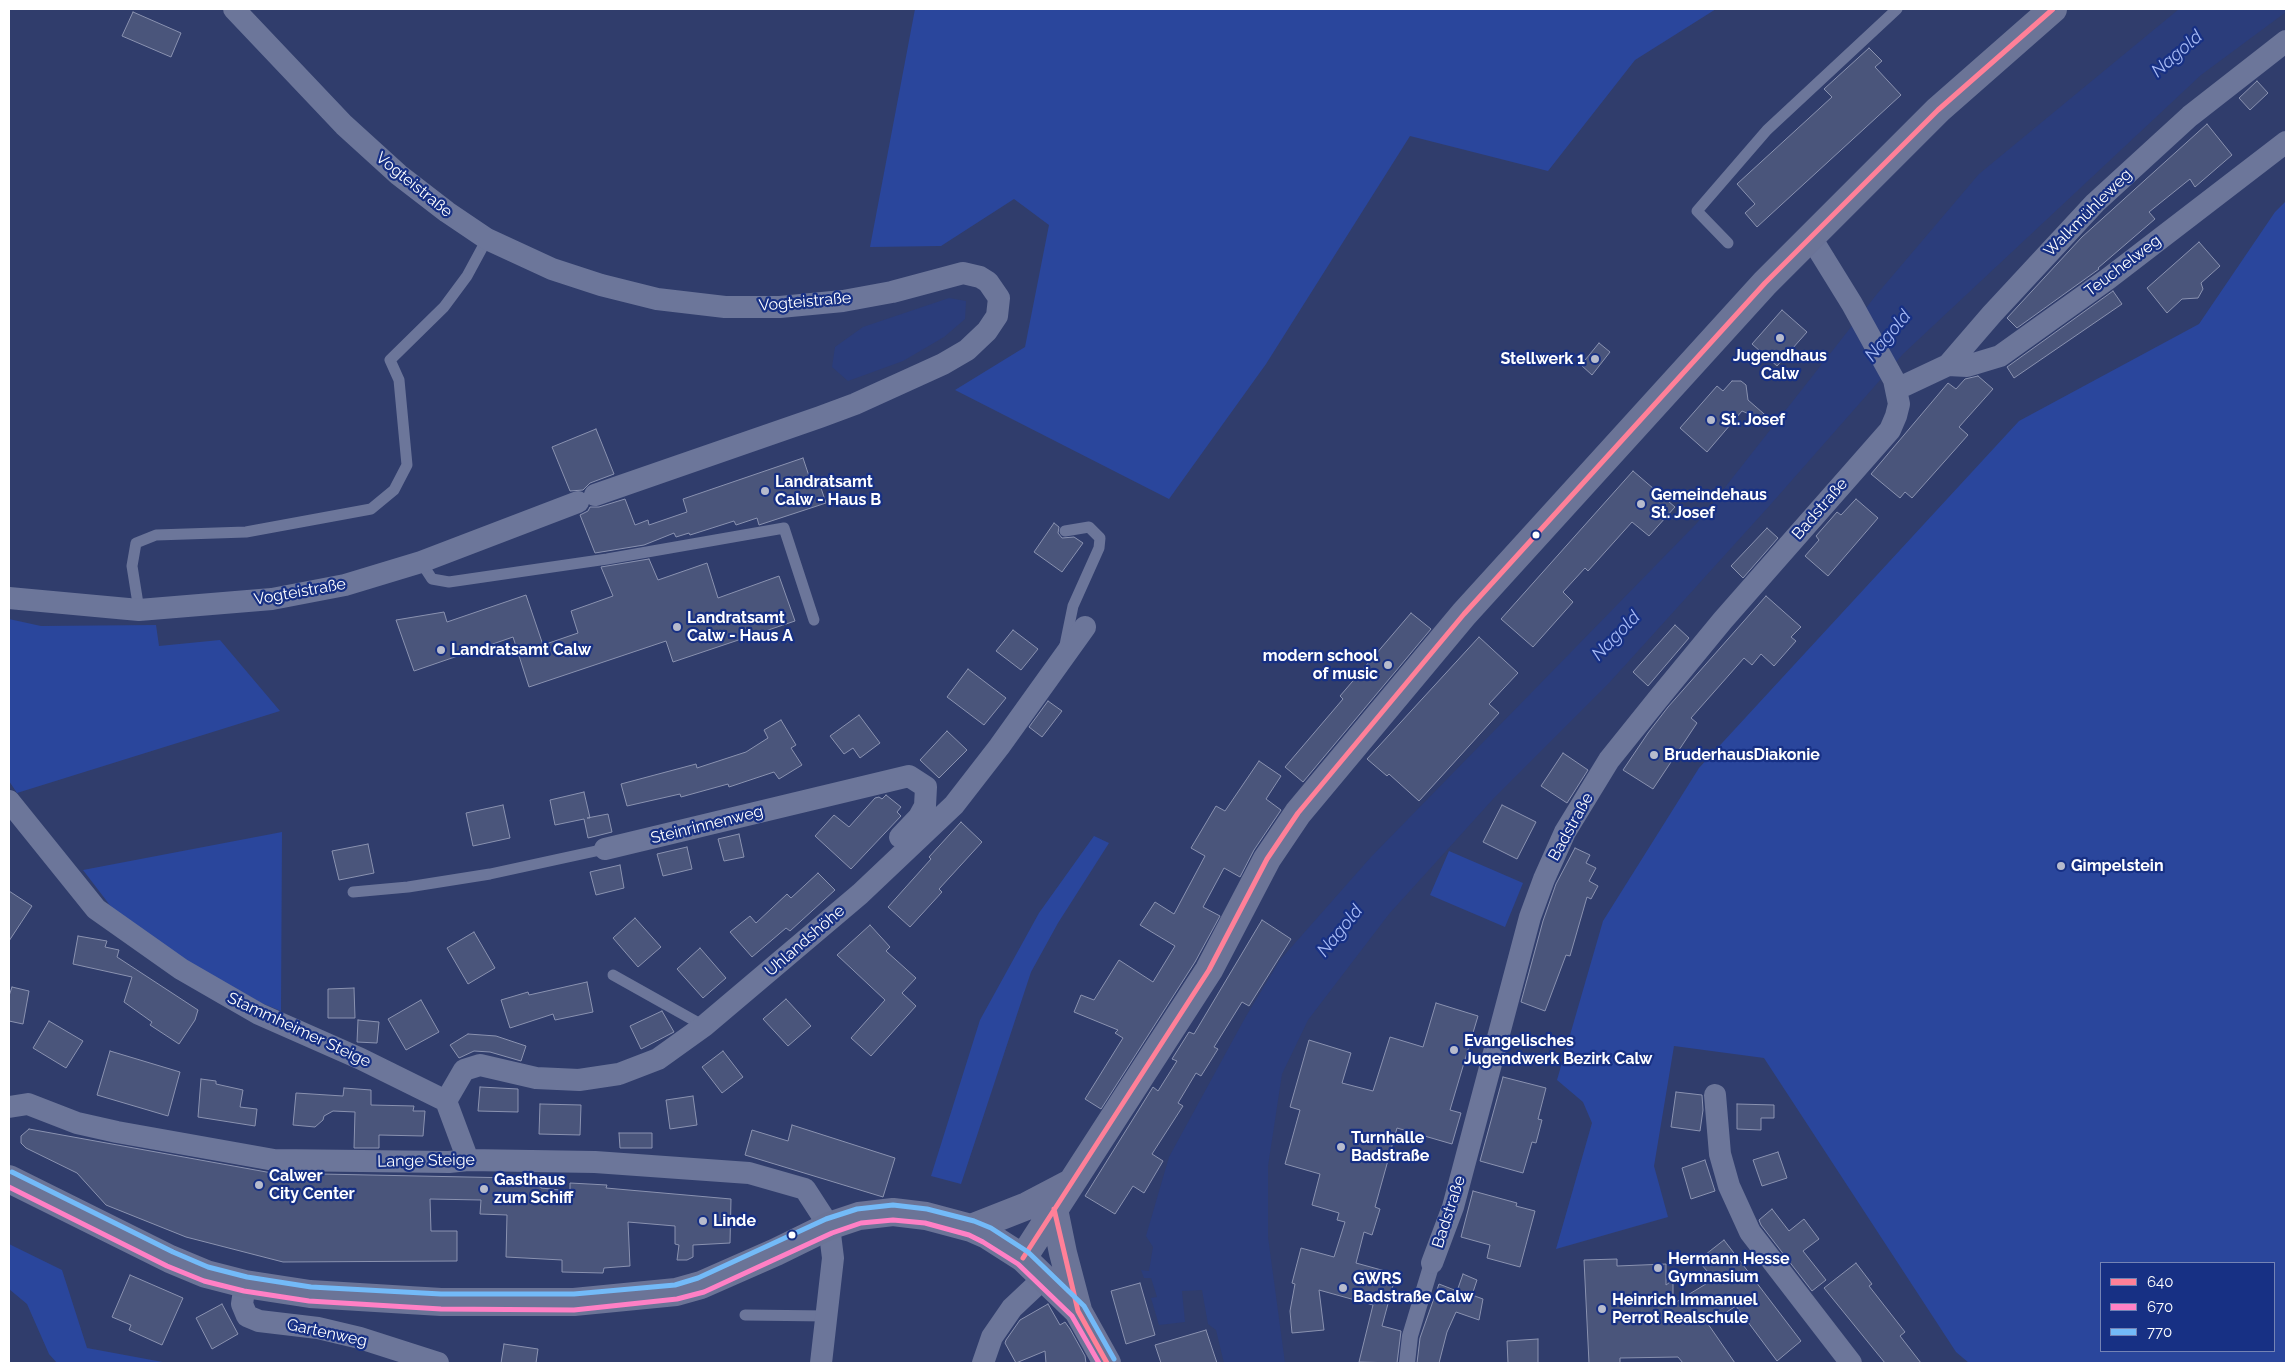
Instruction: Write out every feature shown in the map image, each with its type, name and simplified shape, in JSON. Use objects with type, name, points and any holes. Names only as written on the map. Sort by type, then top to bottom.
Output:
[{"type":"main road","points":[[1024,1258],[1209,970],[1267,859],[1298,813],[1464,614],[1810,236],[1938,110],[2053,9]]},
{"type":"main road","points":[[9,1179],[170,1259],[206,1274],[244,1284],[310,1294],[450,1302],[574,1302],[650,1296],[676,1292],[701,1285],[829,1226],[859,1216],[893,1212],[926,1216],[971,1228],[1001,1242],[1024,1258],[1078,1311]]},
{"type":"main road","points":[[971,1228],[1023,1208],[1070,1184]]},
{"type":"main road","points":[[1054,1209],[1063,1254],[1078,1311],[1107,1363]]},
{"type":"street","name":"Vogteistraße","points":[[9,598],[139,610],[272,600],[345,585],[420,562],[586,499],[855,404],[943,364],[967,350],[987,331],[997,316],[999,298],[988,282],[980,276],[963,272],[892,292],[844,301],[780,307],[725,306],[657,299],[601,285],[560,271],[487,239],[447,212],[399,175],[344,125],[234,9]]},
{"type":"street","name":"Walkmühleweg","points":[[1896,385],[1948,365],[2095,202],[2190,116],[2286,41]]},
{"type":"street","name":"Teuchelweg","points":[[1948,365],[1966,366],[2000,356],[2110,278],[2286,142]]},
{"type":"street","points":[[1810,236],[1852,304],[1896,385]]},
{"type":"street","name":"Badstraße","points":[[1407,1363],[1410,1336],[1432,1263],[1453,1206],[1530,917],[1544,879],[1565,832],[1610,760],[1658,699],[1722,620],[1890,430],[1899,404],[1896,385]]},
{"type":"street","name":"Uhlandshöhe","points":[[446,1101],[464,1070],[472,1067],[480,1065],[536,1078],[580,1080],[619,1074],[658,1059],[704,1026],[860,894],[954,805],[999,747],[1085,627]]},
{"type":"street","name":"Steinrinnenweg","points":[[605,849],[909,776],[926,787],[925,806],[919,817],[859,879],[860,894]]},
{"type":"street","name":"Stammheimer Steige","points":[[9,801],[96,909],[180,969],[259,1014],[361,1059],[446,1101]]},
{"type":"street","points":[[1715,1096],[1720,1154],[1729,1186],[1750,1232],[1851,1363]]},
{"type":"street","points":[[446,1101],[468,1160]]},
{"type":"street","name":"Lange Steige","points":[[9,1107],[28,1104],[77,1123],[274,1160],[595,1162],[749,1173],[805,1189],[829,1226]]},
{"type":"street","points":[[821,1363],[833,1258],[829,1226]]},
{"type":"street","points":[[983,1363],[992,1337],[1012,1308],[1045,1277]]},
{"type":"street","name":"Gartenweg","points":[[244,1284],[242,1304],[247,1316],[259,1321],[318,1328],[360,1338],[438,1363]]},
{"type":"lane","points":[[1728,243],[1697,211],[1768,130],[1897,9]]},
{"type":"lane","points":[[139,610],[132,566],[136,543],[156,535],[246,532],[371,509],[394,490],[407,465],[399,380],[390,360],[444,307],[467,276],[487,239]]},
{"type":"lane","points":[[1064,654],[1073,606],[1099,548],[1100,538],[1089,527],[1065,531]]},
{"type":"lane","points":[[420,562],[432,579],[450,582],[606,559],[784,528],[814,620]]},
{"type":"lane","name":"Steinrinnenweg","points":[[353,892],[408,887],[490,874],[605,849]]},
{"type":"lane","points":[[613,975],[704,1026]]},
{"type":"lane","points":[[745,1315],[826,1316]]},
{"type":"shaded area","points":[[915,9],[1716,9],[1635,60],[1548,171],[1410,136],[1266,364],[1169,499],[955,390],[1025,347],[1049,225],[1014,199],[941,246],[870,247]]},
{"type":"shaded area","points":[[2286,201],[2286,1363],[1969,1363],[1956,1352],[1764,1058],[1674,1046],[1654,1166],[1668,1217],[1556,1249],[1592,1123],[1583,1102],[1557,1080],[1603,921],[1699,768],[2019,421],[2199,324],[2275,212]]},
{"type":"shaded area","points":[[9,619],[41,626],[156,625],[159,646],[220,640],[280,711],[17,793],[9,781]]},
{"type":"shaded area","points":[[282,832],[281,1011],[261,1003],[190,963],[112,908],[83,870]]},
{"type":"shaded area","points":[[1094,836],[1109,843],[1058,923],[1031,972],[961,1184],[931,1176],[980,1020],[1039,913]]},
{"type":"shaded area","points":[[1449,851],[1523,883],[1505,927],[1430,895]]},
{"type":"shaded area","points":[[9,1244],[62,1270],[87,1348],[168,1363],[57,1363],[49,1354],[27,1304],[9,1289]]},
{"type":"water","name":"Nagold","points":[[2179,9],[2286,9],[2286,12],[2201,75],[1903,354],[1771,504],[1609,683],[1494,798],[1389,914],[1308,1020],[1282,1074],[1268,1166],[1268,1237],[1285,1363],[1224,1363],[1216,1330],[1208,1324],[1202,1290],[1182,1291],[1185,1322],[1159,1325],[1151,1298],[1157,1297],[1151,1278],[1144,1278],[1141,1270],[1149,1271],[1153,1247],[1146,1236],[1169,1157],[1245,1018],[1280,960],[1371,857],[1697,523],[1877,294],[1979,174]]},
{"type":"water","points":[[949,298],[966,301],[965,319],[944,337],[903,361],[848,381],[832,367],[835,347],[863,327]]},
{"type":"building","points":[[133,12],[181,33],[171,57],[122,36]]},
{"type":"building","points":[[1869,48],[1882,61],[1875,67],[1901,95],[1757,227],[1745,213],[1755,204],[1737,184],[1832,97],[1824,89]]},
{"type":"building","points":[[2257,81],[2268,93],[2250,110],[2239,98]]},
{"type":"building","points":[[2207,124],[2232,155],[2195,187],[2190,179],[2149,212],[2155,219],[2099,269],[2017,328],[2007,318],[2082,237]]},
{"type":"building","points":[[2199,242],[2220,266],[2201,283],[2203,289],[2198,298],[2182,299],[2167,313],[2147,288]]},
{"type":"building","points":[[2113,291],[2122,304],[2014,378],[2007,367]]},
{"type":"building","name":"Jugendhaus Calw","points":[[1782,310],[1807,332],[1777,366],[1752,344]]},
{"type":"building","name":"Stellwerk 1","points":[[1599,343],[1610,352],[1592,375],[1581,365]]},
{"type":"building","points":[[1978,376],[1993,389],[1959,427],[1968,435],[1912,498],[1905,492],[1900,498],[1871,474],[1948,383],[1956,389],[1965,379]]},
{"type":"building","name":"St. Josef","points":[[1732,381],[1741,381],[1746,385],[1748,400],[1771,420],[1770,423],[1742,411],[1707,452],[1680,428],[1717,386],[1723,391]]},
{"type":"building","points":[[596,429],[614,474],[590,483],[583,490],[570,491],[552,447]]},
{"type":"building","name":"Landratsamt Calw - Haus B","points":[[803,458],[811,482],[818,479],[826,503],[759,525],[757,518],[736,525],[734,521],[690,535],[689,533],[676,537],[674,533],[644,545],[595,553],[580,515],[588,511],[590,507],[599,507],[625,499],[635,525],[648,520],[649,525],[687,512],[683,499]]},
{"type":"building","points":[[1633,471],[1675,507],[1649,536],[1632,522],[1588,571],[1585,568],[1563,592],[1573,602],[1533,647],[1501,619]]},
{"type":"building","points":[[1856,499],[1878,518],[1828,576],[1805,556],[1819,540],[1816,536],[1837,512],[1841,515]]},
{"type":"building","points":[[1054,523],[1059,527],[1058,533],[1062,538],[1074,537],[1083,543],[1062,572],[1034,552]]},
{"type":"building","points":[[1767,528],[1778,538],[1743,578],[1731,566]]},
{"type":"building","name":"Landratsamt Calw - Haus A","points":[[649,559],[658,580],[707,563],[718,598],[779,576],[795,621],[673,662],[666,641],[529,687],[513,637],[414,671],[396,620],[444,612],[447,622],[526,595],[543,645],[578,633],[571,611],[613,596],[601,567]]},
{"type":"building","points":[[1766,596],[1801,627],[1791,637],[1796,641],[1774,666],[1761,654],[1752,665],[1744,658],[1691,718],[1697,723],[1653,789],[1623,770],[1668,707]]},
{"type":"building","points":[[1411,613],[1431,629],[1303,782],[1285,767],[1343,699],[1340,696]]},
{"type":"building","points":[[1675,625],[1689,638],[1648,686],[1633,672]]},
{"type":"building","points":[[1013,630],[1038,649],[1021,670],[996,651]]},
{"type":"building","points":[[1479,637],[1518,673],[1489,704],[1499,713],[1419,801],[1389,774],[1387,776],[1367,759]]},
{"type":"building","points":[[968,669],[1006,698],[984,725],[947,697]]},
{"type":"building","points":[[1048,701],[1062,711],[1042,737],[1029,727]]},
{"type":"building","points":[[859,715],[880,743],[860,758],[853,748],[844,754],[830,736]]},
{"type":"building","points":[[781,720],[796,745],[791,748],[802,765],[779,779],[774,772],[729,787],[728,784],[681,797],[680,794],[627,806],[621,784],[696,764],[697,768],[746,752],[768,738],[764,730]]},
{"type":"building","points":[[947,731],[967,750],[939,778],[920,760]]},
{"type":"building","points":[[1563,753],[1588,770],[1567,803],[1541,786]]},
{"type":"building","points":[[1259,761],[1281,776],[1266,799],[1281,810],[1254,850],[1240,877],[1224,868],[1203,907],[1220,916],[1195,962],[1101,1109],[1085,1099],[1123,1038],[1115,1033],[1118,1030],[1074,1012],[1081,995],[1094,1000],[1119,960],[1153,982],[1175,946],[1140,925],[1155,902],[1174,914],[1205,856],[1191,848],[1216,806],[1225,811]]},
{"type":"building","points":[[584,792],[590,817],[608,814],[612,832],[588,838],[584,819],[555,825],[550,800]]},
{"type":"building","points":[[886,795],[901,807],[897,812],[901,816],[851,869],[815,836],[834,815],[849,827],[875,798],[879,797],[882,799]]},
{"type":"building","points":[[503,805],[510,838],[473,846],[466,813]]},
{"type":"building","points":[[1502,805],[1536,822],[1517,859],[1483,842]]},
{"type":"building","points":[[961,822],[982,842],[939,889],[942,892],[910,927],[888,907]]},
{"type":"building","points":[[739,834],[744,857],[724,861],[718,839]]},
{"type":"building","points":[[368,844],[374,873],[339,880],[332,851]]},
{"type":"building","points":[[687,847],[692,869],[663,876],[657,854]]},
{"type":"building","points":[[1575,848],[1590,855],[1586,863],[1596,868],[1589,881],[1598,886],[1591,899],[1587,897],[1570,956],[1566,955],[1545,1011],[1521,1002],[1543,921],[1556,884]]},
{"type":"building","points":[[620,865],[624,888],[596,895],[590,872]]},
{"type":"building","points":[[818,873],[835,890],[790,931],[786,928],[752,957],[730,932],[750,916],[756,923],[787,894],[791,898]]},
{"type":"building","points":[[9,891],[32,906],[9,941]]},
{"type":"building","points":[[635,918],[661,947],[638,967],[613,938]]},
{"type":"building","points":[[1262,920],[1291,939],[1249,1006],[1242,1002],[1214,1047],[1218,1049],[1201,1076],[1196,1073],[1178,1103],[1183,1106],[1152,1154],[1163,1161],[1144,1193],[1133,1186],[1115,1214],[1085,1196],[1153,1087],[1158,1091],[1177,1061],[1172,1059],[1189,1032],[1194,1034]]},
{"type":"building","points":[[870,925],[890,947],[886,951],[916,978],[902,993],[916,1006],[871,1056],[851,1038],[885,1000],[837,955]]},
{"type":"building","points":[[474,932],[495,968],[468,984],[447,948]]},
{"type":"building","points":[[78,936],[107,941],[105,947],[119,950],[117,957],[198,1010],[195,1020],[179,1044],[150,1025],[152,1022],[124,1002],[132,977],[73,964]]},
{"type":"building","points":[[700,948],[726,978],[703,998],[677,969]]},
{"type":"building","points":[[587,982],[593,1012],[555,1020],[553,1014],[510,1028],[501,1000],[528,992],[529,995]]},
{"type":"building","points":[[12,987],[29,991],[23,1024],[9,1021],[9,996]]},
{"type":"building","points":[[354,988],[355,1018],[328,1018],[328,989]]},
{"type":"building","points":[[786,999],[811,1026],[788,1046],[763,1019]]},
{"type":"building","points":[[421,1000],[439,1032],[406,1050],[388,1019]]},
{"type":"building","points":[[1436,1003],[1478,1016],[1450,1110],[1461,1113],[1452,1144],[1397,1128],[1375,1207],[1380,1209],[1372,1235],[1364,1232],[1356,1263],[1396,1274],[1382,1326],[1401,1331],[1397,1363],[1359,1362],[1373,1305],[1319,1290],[1324,1330],[1292,1333],[1290,1311],[1295,1284],[1292,1283],[1301,1248],[1334,1257],[1345,1222],[1337,1220],[1339,1213],[1312,1205],[1320,1174],[1285,1164],[1300,1110],[1290,1107],[1309,1040],[1351,1053],[1342,1083],[1373,1091],[1390,1037],[1423,1047]]},
{"type":"building","points":[[662,1011],[674,1032],[641,1049],[630,1026]]},
{"type":"building","points":[[358,1020],[379,1022],[377,1043],[357,1042]]},
{"type":"building","points":[[49,1021],[83,1041],[66,1068],[33,1048]]},
{"type":"building","points":[[468,1034],[496,1036],[526,1046],[521,1061],[490,1052],[474,1051],[459,1058],[450,1045]]},
{"type":"building","points":[[110,1051],[180,1072],[168,1116],[97,1095]]},
{"type":"building","points":[[723,1051],[743,1077],[722,1093],[702,1067]]},
{"type":"building","points":[[1503,1077],[1546,1088],[1538,1119],[1542,1120],[1536,1143],[1532,1142],[1523,1173],[1480,1161]]},
{"type":"building","points":[[201,1079],[216,1081],[216,1084],[243,1090],[240,1107],[257,1109],[255,1126],[198,1117]]},
{"type":"building","points":[[480,1087],[518,1089],[518,1112],[478,1111]]},
{"type":"building","points":[[344,1088],[371,1090],[371,1105],[414,1106],[413,1111],[425,1111],[423,1136],[379,1135],[379,1148],[354,1148],[355,1112],[333,1111],[324,1116],[323,1120],[315,1127],[293,1125],[296,1093],[343,1096]]},
{"type":"building","points":[[1676,1092],[1702,1095],[1703,1110],[1700,1131],[1671,1127]]},
{"type":"building","points":[[693,1096],[697,1125],[670,1129],[666,1100]]},
{"type":"building","points":[[540,1104],[581,1105],[580,1135],[539,1134]]},
{"type":"building","points":[[1737,1104],[1774,1105],[1774,1118],[1761,1118],[1761,1130],[1737,1129]]},
{"type":"building","points":[[792,1125],[895,1158],[883,1197],[745,1155],[752,1130],[788,1141]]},
{"type":"building","name":"Calwer City Center","points":[[29,1129],[272,1173],[516,1178],[516,1181],[534,1183],[534,1186],[541,1186],[541,1188],[570,1191],[570,1183],[607,1185],[606,1188],[731,1199],[730,1243],[693,1245],[693,1257],[687,1260],[677,1260],[679,1245],[675,1244],[675,1226],[628,1222],[630,1266],[604,1268],[603,1273],[562,1272],[562,1260],[506,1257],[507,1215],[480,1214],[481,1200],[430,1199],[431,1231],[457,1231],[457,1261],[283,1262],[186,1237],[106,1205],[77,1173],[26,1148],[21,1143],[21,1136]]},
{"type":"building","points":[[619,1133],[652,1133],[652,1148],[620,1148]]},
{"type":"building","points":[[1778,1152],[1787,1178],[1762,1186],[1753,1160]]},
{"type":"building","points":[[1705,1160],[1715,1191],[1691,1199],[1682,1168]]},
{"type":"building","name":"GWRS Badstraße Calw","points":[[1473,1191],[1517,1203],[1516,1206],[1535,1211],[1520,1267],[1487,1258],[1490,1245],[1461,1237]]},
{"type":"building","points":[[1772,1209],[1789,1231],[1804,1219],[1819,1239],[1803,1251],[1826,1280],[1812,1291],[1761,1225],[1759,1220]]},
{"type":"building","points":[[1724,1240],[1801,1341],[1777,1361],[1736,1306],[1708,1324],[1735,1363],[1683,1363],[1678,1357],[1620,1358],[1620,1363],[1589,1363],[1584,1260],[1617,1259],[1617,1266],[1666,1264],[1666,1285],[1673,1280],[1673,1304],[1714,1279],[1701,1264],[1701,1258]]},
{"type":"building","points":[[1856,1263],[1872,1284],[1869,1286],[1905,1332],[1900,1336],[1921,1363],[1885,1363],[1824,1288]]},
{"type":"building","points":[[1463,1274],[1477,1280],[1472,1295],[1483,1299],[1479,1320],[1456,1312],[1447,1332],[1439,1363],[1417,1363],[1420,1338],[1439,1284],[1457,1291]]},
{"type":"building","points":[[130,1275],[183,1298],[162,1345],[129,1330],[131,1325],[112,1317]]},
{"type":"building","points":[[1140,1283],[1155,1335],[1126,1344],[1111,1291]]},
{"type":"building","points":[[222,1304],[238,1334],[212,1349],[196,1318]]},
{"type":"building","points":[[1048,1304],[1060,1325],[1065,1322],[1070,1329],[1085,1356],[1086,1363],[1046,1363],[1045,1351],[1016,1363],[1005,1343],[1006,1340],[1020,1320]]},
{"type":"building","points":[[1206,1330],[1217,1363],[1161,1363],[1155,1345]]},
{"type":"building","points":[[1538,1339],[1538,1363],[1508,1363],[1507,1341]]},
{"type":"building","points":[[504,1344],[538,1349],[536,1363],[501,1363]]},
{"type":"transit line","name":"640","points":[[1023,1258],[1209,970],[1267,859],[1298,813],[1464,614],[1765,283],[1938,110],[2053,9]]},
{"type":"transit line","name":"770","points":[[12,1172],[173,1252],[208,1267],[247,1277],[311,1287],[441,1294],[574,1294],[675,1285],[698,1278],[826,1219],[857,1209],[893,1205],[927,1209],[974,1221],[991,1228],[1028,1252],[1084,1306],[1114,1359]]},
{"type":"transit line","name":"670","points":[[9,1187],[167,1266],[204,1281],[244,1291],[309,1301],[441,1309],[574,1310],[677,1299],[704,1292],[832,1233],[861,1223],[893,1220],[925,1223],[969,1235],[1018,1264],[1072,1316],[1099,1363]]},
{"type":"transit line","name":"640","points":[[1054,1209],[1078,1311],[1107,1363]]},
{"type":"place","name":"Jugendhaus Calw","points":[[1780,338]]},
{"type":"place","name":"Stellwerk 1","points":[[1595,359]]},
{"type":"place","name":"St. Josef","points":[[1711,420]]},
{"type":"place","name":"Landratsamt Calw - Haus B","points":[[765,491]]},
{"type":"place","name":"Gemeindehaus St. Josef","points":[[1641,504]]},
{"type":"place","name":"Landratsamt Calw - Haus A","points":[[677,627]]},
{"type":"place","name":"Landratsamt Calw","points":[[441,650]]},
{"type":"place","name":"modern school of music","points":[[1388,665]]},
{"type":"place","name":"BruderhausDiakonie","points":[[1654,755]]},
{"type":"place","name":"Gimpelstein","points":[[2061,866]]},
{"type":"place","name":"Evangelisches Jugendwerk Bezirk Calw","points":[[1454,1050]]},
{"type":"place","name":"Turnhalle Badstraße","points":[[1341,1147]]},
{"type":"place","name":"Calwer City Center","points":[[259,1185]]},
{"type":"place","name":"Gasthaus zum Schiff","points":[[484,1189]]},
{"type":"place","name":"Linde","points":[[703,1221]]},
{"type":"place","name":"Hermann Hesse Gymnasium","points":[[1658,1268]]},
{"type":"place","name":"GWRS Badstraße Calw","points":[[1343,1288]]},
{"type":"place","name":"Heinrich Immanuel Perrot Realschule","points":[[1602,1309]]}]
